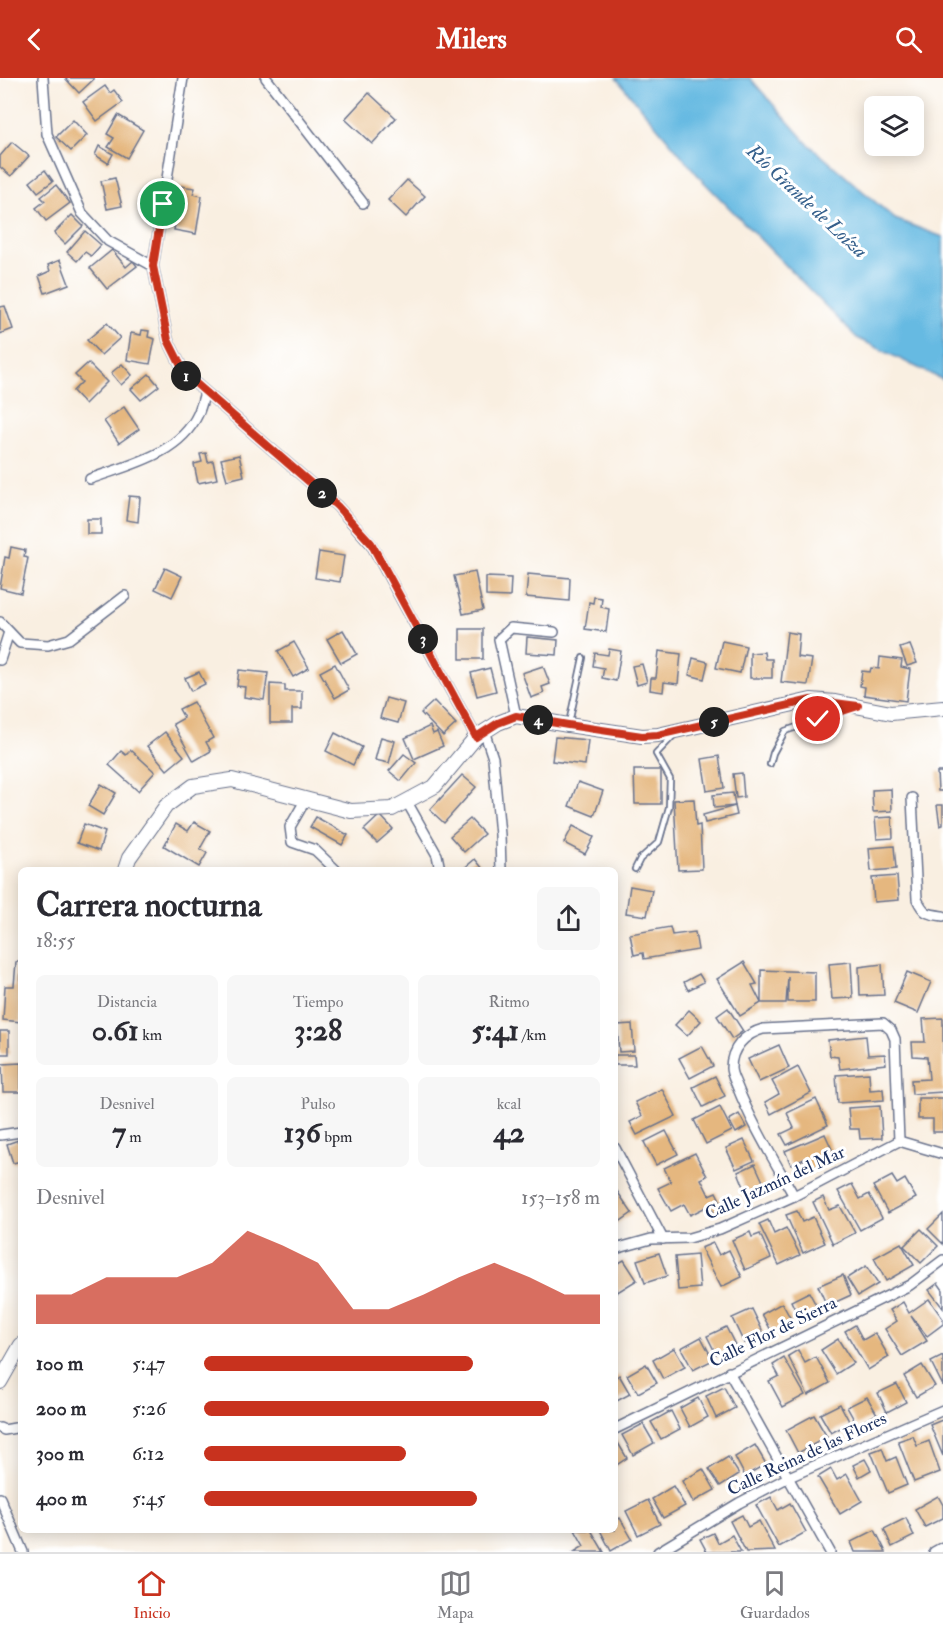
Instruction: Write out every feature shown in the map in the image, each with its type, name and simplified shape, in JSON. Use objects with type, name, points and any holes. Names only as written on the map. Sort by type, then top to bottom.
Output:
[{"type":"street","points":[[43,78],[47,134],[82,213],[108,241],[153,266]]},
{"type":"street","points":[[183,78],[153,266],[168,340],[185,374],[337,506],[371,543],[493,758],[501,867]]},
{"type":"street","points":[[266,78],[363,203]]},
{"type":"street","points":[[90,479],[169,448],[186,432],[197,415],[205,392]]},
{"type":"street","points":[[0,622],[20,642],[48,645],[69,639],[125,596]]},
{"type":"street","points":[[516,716],[499,639],[510,628],[554,632]]},
{"type":"street","points":[[0,660],[9,632]]},
{"type":"street","points":[[126,867],[129,858],[166,806],[193,786],[232,780],[351,811],[392,809],[435,786],[480,734],[516,716],[642,736],[678,731],[811,700],[891,713],[943,708]]},
{"type":"street","points":[[912,798],[917,899],[922,909],[928,914],[943,916]]},
{"type":"street","points":[[306,799],[290,827],[292,842],[315,850],[335,867]]},
{"type":"street","points":[[406,801],[437,855],[439,867]]},
{"type":"street","points":[[794,1196],[743,1101],[731,1070],[734,1053],[740,1043],[751,1033],[763,1029],[884,1023],[891,1030],[895,1039],[899,1141],[943,1154]]},
{"type":"street","points":[[0,1135],[18,1132]]},
{"type":"street","name":"Calle Jazmín del Mar","points":[[618,1248],[651,1239],[689,1238],[720,1229],[794,1196],[899,1141]]},
{"type":"street","points":[[618,1154],[663,1239]]},
{"type":"street","name":"Calle Flor de Sierra","points":[[618,1428],[910,1284],[943,1260]]},
{"type":"street","points":[[0,1381],[18,1351]]},
{"type":"street","points":[[729,1372],[830,1552]]},
{"type":"street","name":"Calle Reina de las Flores","points":[[658,1552],[739,1503],[789,1477],[943,1410]]},
{"type":"street","points":[[0,1428],[4,1430],[18,1428]]},
{"type":"street","points":[[0,1498],[23,1552]]},
{"type":"street","points":[[934,1552],[943,1547]]},
{"type":"lane","points":[[568,725],[583,658]]},
{"type":"lane","points":[[770,764],[773,753],[785,731],[858,706]]},
{"type":"lane","points":[[635,869],[640,859],[659,842],[669,807],[670,779],[656,754],[678,731]]},
{"type":"water","name":"Río Grande de Loíza","points":[[616,78],[750,78],[806,142],[895,219],[943,237],[943,380],[857,338],[702,180]]},
{"type":"building","points":[[65,78],[93,78],[94,79],[79,93]]},
{"type":"building","points":[[105,86],[110,93],[114,90],[123,102],[97,121],[83,102]]},
{"type":"building","points":[[369,93],[396,118],[372,144],[345,119]]},
{"type":"building","points":[[118,115],[143,130],[127,158],[108,147],[114,138],[107,134]]},
{"type":"building","points":[[73,120],[87,135],[71,151],[56,137]]},
{"type":"building","points":[[12,142],[29,156],[11,176],[0,167],[0,156]]},
{"type":"building","points":[[99,146],[113,154],[108,163],[95,155]]},
{"type":"building","points":[[45,170],[53,181],[38,192],[30,182]]},
{"type":"building","points":[[115,178],[122,206],[107,209],[101,181]]},
{"type":"building","points":[[407,180],[425,196],[406,217],[388,200]]},
{"type":"building","points":[[56,185],[70,203],[46,221],[36,208],[45,201],[41,197]]},
{"type":"building","points":[[181,186],[195,188],[193,194],[202,196],[196,234],[174,230]]},
{"type":"building","points":[[72,215],[83,226],[65,244],[54,233]]},
{"type":"building","points":[[85,231],[101,245],[91,256],[85,252],[77,261],[67,252]]},
{"type":"building","points":[[112,250],[126,267],[133,261],[137,266],[107,289],[90,268]]},
{"type":"building","points":[[60,260],[69,284],[45,293],[39,276],[50,271],[48,265]]},
{"type":"building","points":[[5,306],[13,329],[0,334],[0,307]]},
{"type":"building","points":[[107,323],[120,338],[101,355],[87,340]]},
{"type":"building","points":[[142,330],[149,331],[148,337],[155,339],[150,364],[127,360],[131,333],[141,335]]},
{"type":"building","points":[[88,363],[107,382],[85,404],[73,391],[82,382],[75,375]]},
{"type":"building","points":[[122,364],[132,375],[121,385],[111,373]]},
{"type":"building","points":[[149,374],[159,386],[141,400],[131,389]]},
{"type":"building","points":[[124,407],[139,429],[119,443],[104,421]]},
{"type":"building","points":[[206,453],[208,462],[213,461],[217,479],[198,483],[194,464],[202,462],[200,454]]},
{"type":"building","points":[[239,455],[244,476],[227,480],[221,459]]},
{"type":"building","points":[[129,496],[140,497],[138,522],[126,520]]},
{"type":"building","points":[[87,519],[101,519],[101,534],[87,534]]},
{"type":"building","points":[[11,547],[25,550],[24,557],[28,558],[21,593],[0,588],[5,557],[9,558]]},
{"type":"building","points":[[319,552],[344,556],[340,582],[315,578]]},
{"type":"building","points":[[165,568],[182,576],[172,597],[155,589]]},
{"type":"building","points":[[475,572],[483,610],[463,614],[454,576]]},
{"type":"building","points":[[528,574],[570,578],[569,601],[526,597]]},
{"type":"building","points":[[486,577],[511,578],[510,597],[486,596]]},
{"type":"building","points":[[594,597],[602,598],[601,607],[609,609],[606,632],[585,629],[589,602],[593,603]]},
{"type":"building","points":[[460,629],[483,629],[483,659],[460,659]]},
{"type":"building","points":[[343,630],[357,654],[341,663],[327,639]]},
{"type":"building","points":[[787,632],[799,634],[797,657],[812,659],[808,685],[781,682]]},
{"type":"building","points":[[527,637],[558,640],[557,655],[526,653]]},
{"type":"building","points":[[722,641],[746,646],[740,673],[716,668]]},
{"type":"building","points":[[294,642],[309,668],[293,677],[278,651]]},
{"type":"building","points":[[910,645],[917,663],[907,666],[900,648]]},
{"type":"building","points":[[609,649],[621,651],[616,681],[602,678],[604,668],[593,666],[595,653],[608,655]]},
{"type":"building","points":[[659,651],[681,654],[678,684],[664,682],[663,692],[650,690],[651,678],[656,678]]},
{"type":"building","points":[[764,652],[765,659],[772,659],[772,678],[750,678],[750,653]]},
{"type":"building","points":[[880,657],[902,660],[901,667],[910,669],[906,701],[864,695],[865,687],[860,686],[862,671],[870,672],[871,668],[879,669]]},
{"type":"building","points":[[693,658],[708,662],[704,679],[689,675]]},
{"type":"building","points":[[335,664],[349,690],[335,698],[320,672]]},
{"type":"building","points":[[642,664],[647,682],[637,685],[632,666]]},
{"type":"building","points":[[543,666],[550,684],[542,687],[544,693],[531,698],[522,673]]},
{"type":"building","points":[[490,668],[496,691],[477,696],[471,673]]},
{"type":"building","points":[[239,670],[268,673],[264,700],[244,697],[245,687],[237,686]]},
{"type":"building","points":[[199,672],[205,684],[191,691],[185,678]]},
{"type":"building","points":[[270,684],[285,685],[285,691],[302,691],[302,709],[292,709],[292,723],[270,723]]},
{"type":"building","points":[[386,698],[404,703],[398,723],[380,718]]},
{"type":"building","points":[[434,701],[456,724],[443,736],[421,713]]},
{"type":"building","points":[[193,702],[213,738],[206,742],[211,751],[194,761],[173,724],[184,718],[179,709]]},
{"type":"building","points":[[430,726],[433,734],[437,732],[443,746],[414,759],[405,738]]},
{"type":"building","points":[[165,732],[184,756],[167,770],[147,746]]},
{"type":"building","points":[[335,733],[362,747],[353,765],[326,751]]},
{"type":"building","points":[[381,737],[395,741],[389,763],[375,760]]},
{"type":"building","points":[[555,737],[588,740],[585,765],[552,761]]},
{"type":"building","points":[[131,750],[155,772],[138,791],[109,765],[121,751],[126,755]]},
{"type":"building","points":[[404,754],[416,763],[401,781],[389,771]]},
{"type":"building","points":[[719,756],[724,788],[707,791],[702,759]]},
{"type":"building","points":[[634,770],[661,770],[661,804],[635,804]]},
{"type":"building","points":[[937,772],[943,772],[943,791],[938,791]]},
{"type":"building","points":[[742,773],[744,797],[736,798],[733,774]]},
{"type":"building","points":[[462,775],[476,787],[444,823],[430,810]]},
{"type":"building","points":[[578,782],[603,791],[594,816],[569,806]]},
{"type":"building","points":[[101,784],[116,793],[103,815],[88,806]]},
{"type":"building","points":[[891,789],[892,811],[873,812],[872,790]]},
{"type":"building","points":[[733,793],[735,806],[714,808],[713,795]]},
{"type":"building","points":[[694,799],[696,826],[700,825],[702,869],[678,870],[674,800]]},
{"type":"building","points":[[937,805],[943,805],[943,825],[940,826]]},
{"type":"building","points":[[735,806],[737,815],[705,823],[703,815]]},
{"type":"building","points":[[380,815],[393,829],[377,843],[364,830]]},
{"type":"building","points":[[316,817],[348,835],[342,845],[310,827]]},
{"type":"building","points":[[892,817],[893,838],[877,839],[875,818]]},
{"type":"building","points":[[470,819],[484,834],[464,852],[450,836]]},
{"type":"building","points":[[194,822],[210,831],[200,849],[207,853],[199,867],[164,846],[176,824],[188,831]]},
{"type":"building","points":[[84,824],[105,832],[99,851],[77,843]]},
{"type":"building","points":[[573,826],[594,837],[585,854],[564,843]]},
{"type":"building","points":[[894,846],[896,869],[871,871],[869,848]]},
{"type":"building","points":[[475,859],[482,867],[466,867]]},
{"type":"building","points":[[897,876],[899,900],[874,902],[872,878]]},
{"type":"building","points":[[630,886],[652,890],[647,916],[626,913]]},
{"type":"building","points":[[670,927],[672,935],[695,932],[698,950],[644,959],[643,953],[634,955],[630,934]]},
{"type":"building","points":[[16,962],[18,962],[18,1022],[3,1020],[5,986],[14,986]]},
{"type":"building","points":[[744,962],[757,984],[752,985],[761,1003],[740,1016],[717,979]]},
{"type":"building","points":[[851,962],[853,998],[832,999],[829,964]]},
{"type":"building","points":[[882,964],[884,995],[860,996],[859,967]]},
{"type":"building","points":[[761,970],[815,972],[815,1002],[788,1002],[788,977],[786,1003],[761,1003]]},
{"type":"building","points":[[907,972],[931,982],[918,1013],[894,1003]]},
{"type":"building","points":[[699,974],[704,982],[688,990],[684,982]]},
{"type":"building","points":[[728,1008],[743,1031],[732,1039],[717,1016]]},
{"type":"building","points":[[689,1010],[701,1021],[687,1036],[675,1025]]},
{"type":"building","points":[[943,1018],[943,1092],[912,1094],[911,1080],[929,1079],[927,1057],[913,1056],[912,1042],[925,1042],[923,1019]]},
{"type":"building","points":[[632,1024],[634,1051],[619,1052],[618,1025]]},
{"type":"building","points":[[0,1031],[9,1031],[9,1054],[0,1054]]},
{"type":"building","points":[[866,1036],[868,1055],[885,1054],[886,1064],[840,1069],[838,1057],[830,1056],[828,1040]]},
{"type":"building","points":[[779,1045],[789,1068],[759,1082],[748,1059]]},
{"type":"building","points":[[702,1046],[713,1066],[690,1078],[679,1058]]},
{"type":"building","points":[[618,1055],[634,1055],[635,1065],[618,1065]]},
{"type":"building","points":[[18,1063],[18,1092],[3,1092],[2,1064]]},
{"type":"building","points":[[798,1067],[811,1093],[771,1114],[765,1102],[779,1094],[772,1081]]},
{"type":"building","points":[[869,1073],[870,1090],[883,1089],[884,1100],[838,1103],[836,1075]]},
{"type":"building","points":[[715,1076],[725,1096],[703,1107],[693,1087]]},
{"type":"building","points":[[662,1089],[676,1116],[637,1135],[630,1122],[642,1116],[635,1102]]},
{"type":"building","points":[[918,1098],[943,1098],[943,1132],[933,1132],[933,1119],[918,1119]]},
{"type":"building","points":[[816,1099],[828,1125],[787,1145],[781,1134],[794,1128],[787,1113]]},
{"type":"building","points":[[880,1106],[882,1138],[860,1139],[859,1129],[850,1129],[848,1108]]},
{"type":"building","points":[[720,1107],[732,1131],[706,1144],[694,1120]]},
{"type":"building","points":[[739,1114],[746,1127],[736,1133],[729,1120]]},
{"type":"building","points":[[666,1131],[678,1154],[656,1165],[644,1142]]},
{"type":"building","points":[[825,1134],[836,1158],[809,1170],[804,1159],[791,1165],[785,1151]]},
{"type":"building","points":[[18,1140],[18,1162],[13,1163],[7,1144]]},
{"type":"building","points":[[744,1140],[754,1161],[736,1169],[726,1148]]},
{"type":"building","points":[[695,1153],[707,1176],[701,1179],[709,1195],[716,1192],[725,1210],[715,1215],[710,1205],[690,1215],[684,1204],[671,1211],[658,1188],[671,1182],[664,1168]]},
{"type":"building","points":[[755,1164],[765,1186],[747,1194],[738,1172]]},
{"type":"building","points":[[892,1176],[897,1184],[905,1179],[916,1198],[888,1213],[873,1186]]},
{"type":"building","points":[[852,1184],[860,1199],[869,1194],[882,1218],[860,1230],[838,1191]]},
{"type":"building","points":[[618,1192],[632,1213],[618,1223]]},
{"type":"building","points":[[823,1197],[829,1210],[840,1206],[855,1233],[833,1244],[813,1202]]},
{"type":"building","points":[[797,1211],[802,1222],[813,1217],[825,1243],[803,1253],[786,1215]]},
{"type":"building","points":[[943,1214],[943,1244],[928,1229]]},
{"type":"building","points":[[768,1220],[774,1234],[786,1228],[800,1255],[779,1265],[759,1224]]},
{"type":"building","points":[[921,1229],[938,1246],[921,1263],[904,1246]]},
{"type":"building","points":[[750,1232],[752,1237],[760,1234],[771,1258],[745,1270],[732,1240]]},
{"type":"building","points":[[713,1243],[719,1255],[729,1250],[742,1277],[721,1287],[701,1248]]},
{"type":"building","points":[[901,1243],[914,1265],[886,1281],[874,1258]]},
{"type":"building","points":[[659,1253],[667,1276],[645,1283],[637,1260]]},
{"type":"building","points":[[697,1255],[700,1288],[678,1290],[675,1257]]},
{"type":"building","points":[[624,1260],[637,1280],[618,1292],[618,1263]]},
{"type":"building","points":[[866,1266],[878,1284],[858,1296],[847,1278]]},
{"type":"building","points":[[843,1275],[851,1295],[827,1306],[818,1286]]},
{"type":"building","points":[[938,1283],[943,1290],[943,1308],[929,1290]]},
{"type":"building","points":[[809,1292],[818,1309],[799,1318],[791,1301]]},
{"type":"building","points":[[929,1299],[943,1319],[943,1324],[927,1336],[911,1316],[927,1341],[902,1356],[885,1329],[897,1321],[890,1310],[903,1302],[909,1313]]},
{"type":"building","points":[[782,1303],[792,1321],[772,1332],[762,1314]]},
{"type":"building","points":[[752,1309],[764,1334],[744,1343],[732,1318]]},
{"type":"building","points":[[855,1325],[863,1340],[875,1333],[889,1357],[868,1370],[845,1331]]},
{"type":"building","points":[[726,1327],[735,1345],[716,1354],[707,1336]]},
{"type":"building","points":[[701,1337],[713,1360],[693,1370],[681,1348]]},
{"type":"building","points":[[838,1339],[853,1363],[836,1374],[821,1350]]},
{"type":"building","points":[[674,1348],[685,1367],[663,1379],[653,1360]]},
{"type":"building","points":[[798,1350],[805,1363],[816,1357],[830,1383],[808,1395],[788,1356]]},
{"type":"building","points":[[943,1356],[943,1386],[931,1362]]},
{"type":"building","points":[[784,1358],[805,1395],[783,1407],[769,1381],[779,1376],[773,1365]]},
{"type":"building","points":[[646,1364],[657,1383],[638,1393],[627,1375]]},
{"type":"building","points":[[922,1365],[935,1386],[916,1397],[904,1376]]},
{"type":"building","points":[[618,1376],[630,1394],[618,1400]]},
{"type":"building","points":[[897,1384],[906,1402],[887,1412],[878,1393]]},
{"type":"building","points":[[724,1387],[735,1408],[716,1418],[706,1396]]},
{"type":"building","points":[[867,1397],[877,1414],[857,1425],[847,1407]]},
{"type":"building","points":[[698,1398],[708,1417],[690,1427],[680,1408]]},
{"type":"building","points":[[840,1404],[850,1423],[831,1433],[820,1414]]},
{"type":"building","points":[[671,1411],[680,1429],[661,1439],[651,1422]]},
{"type":"building","points":[[814,1415],[827,1437],[798,1453],[786,1430]]},
{"type":"building","points":[[942,1420],[943,1423],[943,1456],[930,1425]]},
{"type":"building","points":[[643,1424],[654,1443],[633,1455],[622,1435]]},
{"type":"building","points":[[913,1436],[917,1446],[929,1441],[940,1472],[914,1482],[898,1441]]},
{"type":"building","points":[[618,1443],[627,1458],[618,1464]]},
{"type":"building","points":[[755,1445],[766,1464],[745,1476],[735,1457]]},
{"type":"building","points":[[882,1448],[887,1461],[896,1457],[907,1485],[888,1493],[871,1452]]},
{"type":"building","points":[[728,1457],[739,1474],[720,1486],[709,1469]]},
{"type":"building","points":[[865,1459],[871,1470],[859,1477],[853,1465]]},
{"type":"building","points":[[703,1469],[715,1490],[693,1502],[682,1481]]},
{"type":"building","points":[[831,1469],[837,1480],[847,1474],[862,1501],[840,1514],[818,1477]]},
{"type":"building","points":[[673,1486],[685,1506],[663,1518],[652,1499]]},
{"type":"building","points":[[938,1496],[943,1505],[943,1518],[925,1527],[915,1509]]},
{"type":"building","points":[[771,1497],[778,1510],[790,1503],[806,1532],[779,1547],[756,1505]]},
{"type":"building","points":[[648,1500],[660,1524],[638,1535],[626,1511]]},
{"type":"building","points":[[742,1515],[748,1527],[759,1521],[775,1551],[746,1552],[730,1521]]},
{"type":"building","points":[[620,1518],[632,1539],[611,1551],[602,1533],[618,1533],[618,1519]]},
{"type":"building","points":[[906,1518],[914,1536],[892,1547],[884,1529]]},
{"type":"building","points":[[875,1530],[886,1552],[855,1552],[851,1542]]},
{"type":"building","points":[[577,1533],[593,1533],[604,1552],[574,1552],[584,1546]]},
{"type":"building","points":[[713,1533],[718,1543],[732,1535],[741,1552],[707,1552],[700,1539]]},
{"type":"route","points":[[163,204],[153,266],[168,340],[185,374],[337,506],[371,543],[476,737],[498,723],[516,716],[642,736],[658,735],[811,700],[858,706],[818,719]]}]
